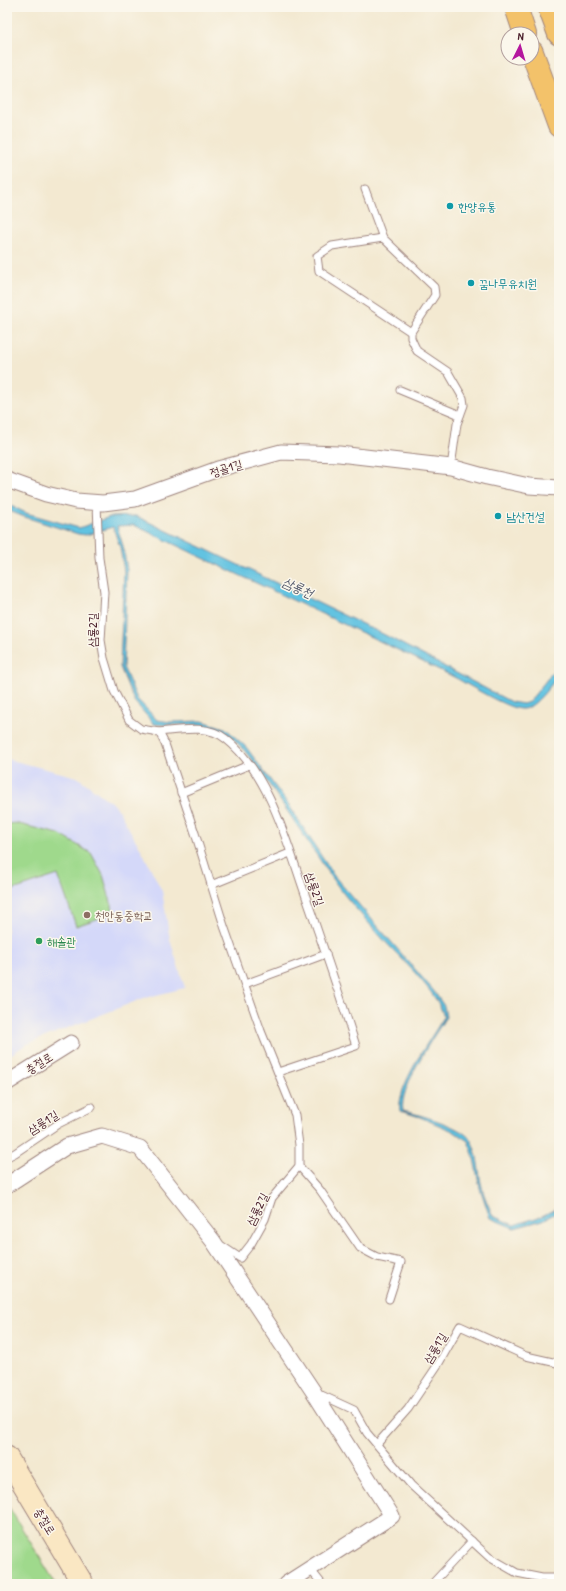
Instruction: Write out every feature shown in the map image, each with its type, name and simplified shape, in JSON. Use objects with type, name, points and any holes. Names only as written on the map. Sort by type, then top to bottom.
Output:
[{"type":"highway","points":[[516,7],[523,26]]},
{"type":"highway","points":[[549,7],[559,34]]},
{"type":"highway","points":[[537,66],[559,126]]},
{"type":"street","name":"정골1길","points":[[7,480],[46,494],[76,501],[97,509],[135,499],[218,469],[281,452],[339,454],[451,467],[529,486],[559,488]]},
{"type":"street","name":"충절로","points":[[7,1083],[71,1043]]},
{"type":"street","points":[[7,1185],[67,1146],[102,1136],[140,1148],[213,1241],[313,1390],[392,1516],[286,1584]]},
{"type":"street","name":"충절로","points":[[7,1457],[83,1584]]},
{"type":"lane","points":[[365,189],[383,238],[434,288],[435,295],[412,332],[411,338],[416,351],[448,372],[463,398],[464,405],[457,424],[451,467]]},
{"type":"lane","points":[[383,238],[332,246],[317,256],[319,271],[412,332]]},
{"type":"lane","points":[[400,390],[460,415]]},
{"type":"lane","name":"삼룡2길","points":[[97,509],[104,592],[101,640],[104,658],[114,691],[129,720],[141,729],[159,732],[184,729],[207,730],[226,738],[259,778],[275,811],[326,954],[356,1046],[278,1072]]},
{"type":"lane","points":[[159,732],[182,794],[245,984],[295,1115],[299,1145],[299,1166],[320,1190],[360,1248],[377,1257],[401,1262],[389,1299]]},
{"type":"lane","points":[[182,794],[249,765]]},
{"type":"lane","points":[[212,885],[290,853]]},
{"type":"lane","points":[[245,984],[326,954]]},
{"type":"lane","name":"삼룡1길","points":[[7,1157],[58,1124],[92,1107]]},
{"type":"lane","name":"삼룡2길","points":[[213,1241],[240,1258],[251,1244],[265,1219],[272,1198],[299,1166]]},
{"type":"lane","name":"삼룡1길","points":[[376,1444],[408,1409],[439,1363],[460,1326],[526,1356],[556,1363],[559,1362]]},
{"type":"lane","points":[[313,1390],[354,1410],[367,1433],[411,1485],[489,1557],[517,1573],[547,1581],[559,1578]]},
{"type":"lane","points":[[432,1584],[472,1541]]},
{"type":"lane","points":[[310,1569],[322,1584]]},
{"type":"shaded area","name":"천안동중학교","points":[[7,759],[77,777],[116,806],[143,853],[162,891],[170,940],[185,988],[144,998],[27,1044],[7,1057]]},
{"type":"green space","points":[[15,823],[59,834],[91,853],[103,875],[114,913],[76,926],[58,875],[7,892],[7,824]]},
{"type":"green space","points":[[7,1504],[56,1584],[7,1584]]},
{"type":"water","points":[[7,504],[26,513],[79,528],[110,517],[136,516],[383,634],[511,702],[523,704],[529,702],[559,664],[559,675],[537,701],[527,708],[516,708],[498,701],[452,676],[134,525],[117,526],[123,546],[127,570],[123,667],[137,699],[157,720],[171,722],[202,721],[225,728],[246,747],[288,804],[334,876],[433,990],[444,1006],[446,1017],[411,1077],[403,1101],[403,1111],[449,1125],[465,1134],[470,1139],[477,1156],[483,1191],[493,1216],[514,1225],[542,1216],[559,1207],[559,1211],[543,1220],[514,1228],[490,1218],[480,1188],[473,1154],[468,1141],[453,1131],[420,1117],[400,1111],[400,1101],[403,1089],[409,1076],[423,1050],[444,1017],[440,1007],[417,975],[381,937],[342,892],[249,756],[234,739],[222,731],[206,726],[154,724],[134,701],[120,667],[124,571],[120,547],[113,527],[86,535],[78,534],[7,510]]},
{"type":"place","name":"한양유통","points":[[450,206]]},
{"type":"place","name":"꿈나무유치원","points":[[471,283]]},
{"type":"place","name":"남산건설","points":[[498,516]]},
{"type":"place","name":"천안동중학교","points":[[87,915]]},
{"type":"place","name":"해솔관","points":[[39,941]]},
{"type":"water label","name":"삼룡천","points":[[298,587]]}]
